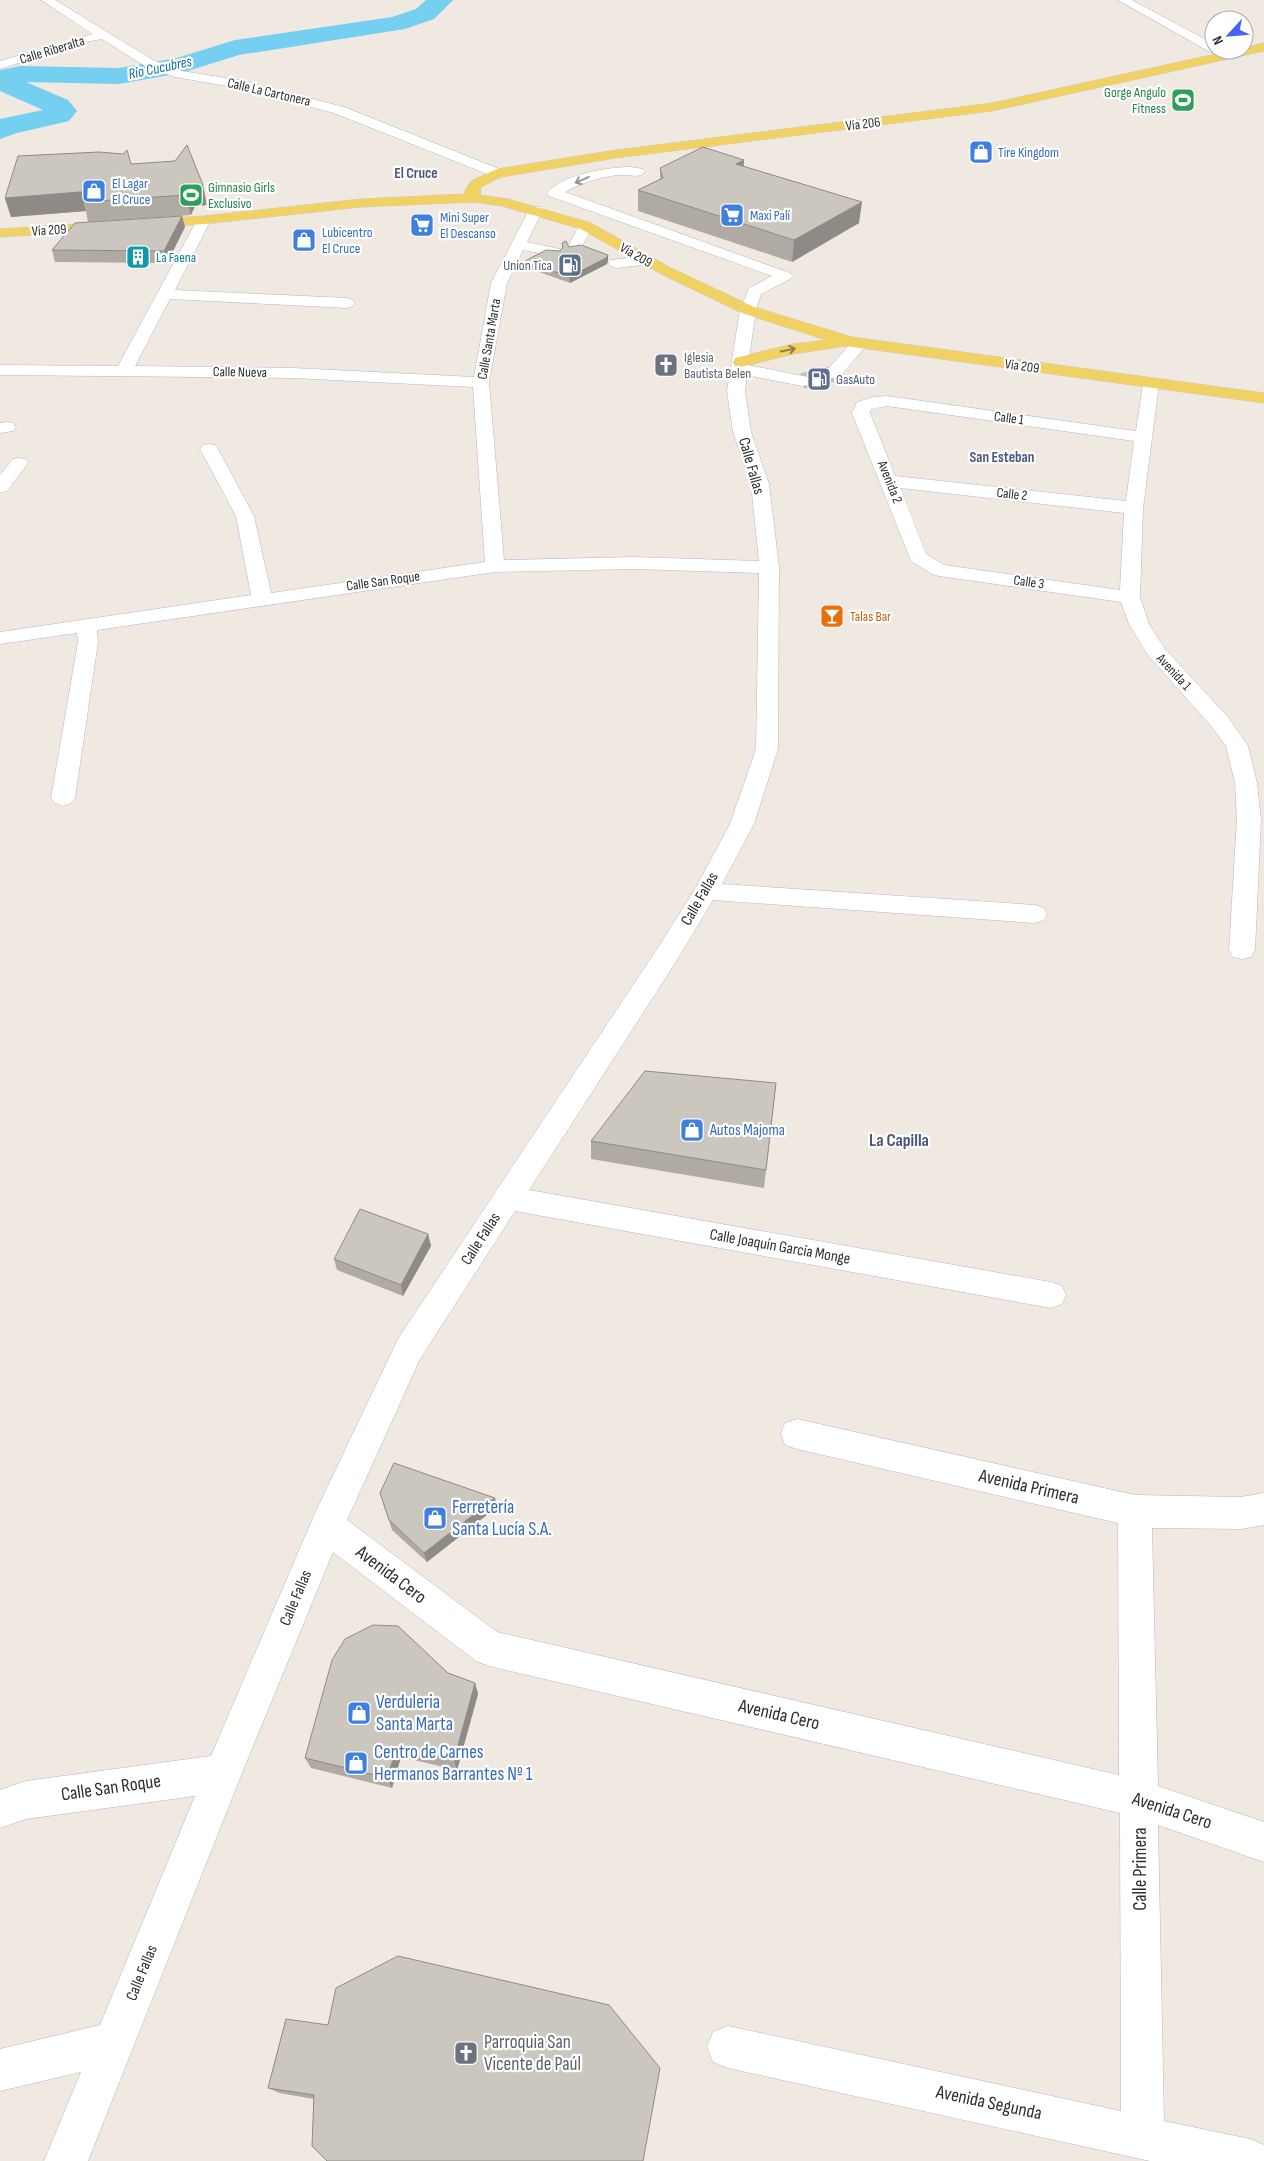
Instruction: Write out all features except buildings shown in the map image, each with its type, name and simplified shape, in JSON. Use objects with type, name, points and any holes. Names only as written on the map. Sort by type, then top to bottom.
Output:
[{"type":"main road","name":"Vía 206","points":[[473,198],[472,191],[476,184],[497,173],[616,154],[992,107],[1204,56]]},
{"type":"main road","points":[[458,181],[497,173]]},
{"type":"main road","points":[[497,173],[491,187],[494,195],[503,202]]},
{"type":"main road","points":[[361,202],[438,186]]},
{"type":"main road","name":"Vía 209","points":[[0,233],[204,220],[361,202],[473,198],[503,202],[536,210],[586,226],[688,283],[748,310],[855,343],[1264,398]]},
{"type":"main road","points":[[740,365],[793,349],[855,343]]},
{"type":"street","name":"Calle La Cartonera","points":[[49,0],[149,63],[179,74],[238,84],[339,110],[497,173]]},
{"type":"street","points":[[1124,0],[1204,44]]},
{"type":"street","name":"Calle Riberalta","points":[[0,65],[84,39],[104,35]]},
{"type":"street","points":[[616,154],[634,171],[591,176],[554,193],[663,233]]},
{"type":"street","name":"Calle Santa Marta","points":[[495,566],[481,382],[499,283],[520,245],[536,210]]},
{"type":"street","points":[[124,371],[204,220]]},
{"type":"street","points":[[574,248],[586,226]]},
{"type":"street","points":[[619,245],[663,233]]},
{"type":"street","name":"Calle Fallas","points":[[66,2161],[223,1773],[327,1525],[409,1349],[668,953],[706,891],[742,824],[767,749],[770,657],[769,566],[760,484],[742,432],[736,391],[748,310],[754,291],[785,276],[663,233]]},
{"type":"street","points":[[520,245],[555,252]]},
{"type":"street","points":[[616,264],[646,261]]},
{"type":"street","points":[[166,294],[347,303]]},
{"type":"street","points":[[833,374],[855,343]]},
{"type":"street","points":[[740,365],[802,381]]},
{"type":"street","name":"Calle Nueva","points":[[0,370],[293,373],[481,382]]},
{"type":"street","name":"Avenida 1","points":[[1151,384],[1134,508],[1130,596],[1140,624],[1155,651],[1220,722],[1237,746],[1246,783],[1255,866],[1242,950]]},
{"type":"street","name":"Calle 1","points":[[873,402],[887,401],[1144,436]]},
{"type":"street","name":"Avenida 2","points":[[873,402],[863,406],[861,413],[918,557],[928,565]]},
{"type":"street","points":[[209,449],[245,516],[262,598]]},
{"type":"street","points":[[0,487],[19,463]]},
{"type":"street","name":"Calle 2","points":[[889,480],[1134,508]]},
{"type":"street","name":"Calle San Roque","points":[[0,638],[262,598],[495,566],[634,563],[769,566]]},
{"type":"street","name":"Calle 3","points":[[928,565],[939,570],[1130,596]]},
{"type":"street","points":[[63,798],[88,642],[86,625]]},
{"type":"street","points":[[706,891],[1035,914]]},
{"type":"street","name":"Calle Joaquín García Monge","points":[[508,1198],[1051,1295]]},
{"type":"street","name":"Avenida Primera","points":[[797,1434],[1135,1511],[1241,1513],[1264,1509]]},
{"type":"street","name":"Calle Primera","points":[[1135,1511],[1140,1799],[1142,2136]]},
{"type":"street","name":"Avenida Cero","points":[[327,1525],[357,1550],[489,1648],[1140,1799],[1264,1842]]},
{"type":"street","name":"Calle San Roque","points":[[0,1809],[26,1800],[223,1773]]},
{"type":"street","points":[[0,2070],[113,2043]]},
{"type":"street","name":"Avenida Segunda","points":[[728,2047],[1250,2161]]},
{"type":"waterway","name":"Río Cucubres","points":[[0,130],[8,126],[59,115],[63,111],[58,106],[6,84],[4,81],[10,76],[20,74],[119,76],[181,65],[235,48],[396,24],[425,14],[441,0]]},
{"type":"tunnel","points":[[802,381],[833,374]]},
{"type":"place","name":"Gorge Angulo Fitness","points":[[1183,100]]},
{"type":"place","name":"Tire Kingdom","points":[[981,152]]},
{"type":"place","name":"El Lagar El Cruce","points":[[94,191]]},
{"type":"place","name":"Gimnasio Girls Exclusivo","points":[[191,195]]},
{"type":"place","name":"Maxi Palí","points":[[732,215]]},
{"type":"place","name":"Mini Super El Descanso","points":[[422,225]]},
{"type":"place","name":"Lubicentro El Cruce","points":[[304,240]]},
{"type":"place","name":"La Faena","points":[[138,257]]},
{"type":"place","name":"Union Tica","points":[[570,265]]},
{"type":"place","name":"Iglesia Bautista Belen","points":[[666,365]]},
{"type":"place","name":"GasAuto","points":[[819,379]]},
{"type":"place","name":"Talas Bar","points":[[832,616]]},
{"type":"place","name":"Autos Majoma","points":[[692,1130]]},
{"type":"place","name":"Ferretería Santa Lucía S.A.","points":[[435,1518]]},
{"type":"place","name":"Verduleria Santa Marta","points":[[359,1713]]},
{"type":"place","name":"Centro de Carnes Hermanos Barrantes Nº 1","points":[[356,1763]]},
{"type":"place","name":"Parroquia San Vicente de Paúl","points":[[466,2053]]},
{"type":"district","name":"El Cruce","points":[[416,173]]},
{"type":"district","name":"San Esteban","points":[[1002,457]]},
{"type":"district","name":"La Capilla","points":[[899,1140]]}]
